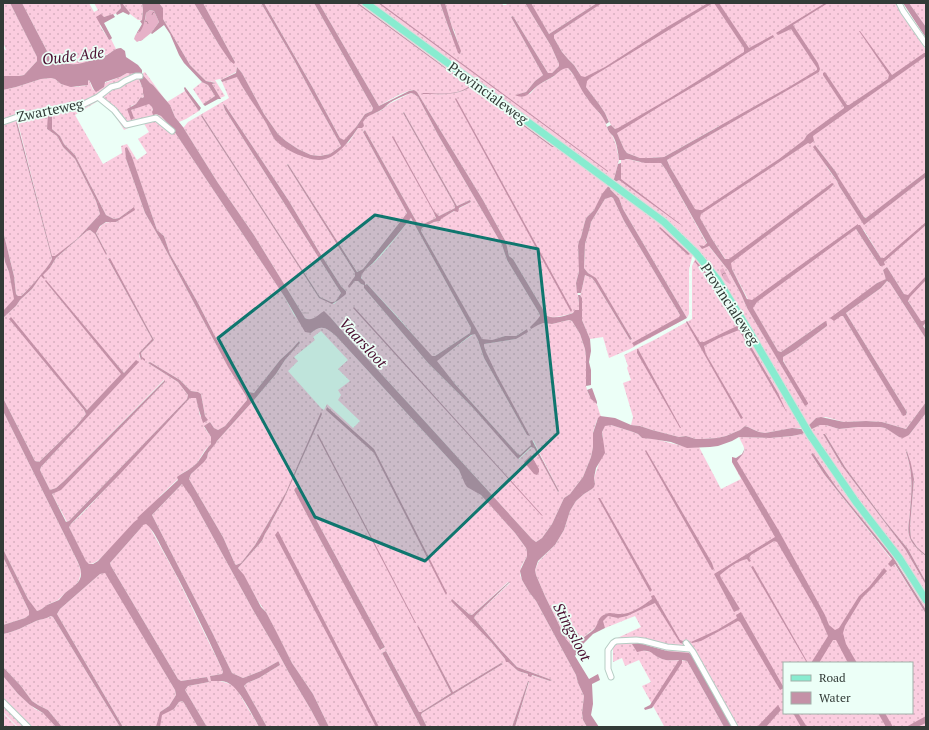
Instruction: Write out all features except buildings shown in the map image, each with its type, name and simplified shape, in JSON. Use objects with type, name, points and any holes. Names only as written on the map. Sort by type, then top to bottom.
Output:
[{"type":"main road","name":"Provincialeweg","points":[[366,3],[664,222],[696,253],[718,280],[744,321],[810,435],[856,502],[900,559],[926,600]]},
{"type":"street","points":[[899,3],[926,44]]},
{"type":"street","name":"Zwarteweg","points":[[3,122],[20,116],[82,105],[98,97],[111,87],[136,76],[140,76]]},
{"type":"street","name":"Zwarteweg","points":[[98,97],[114,110],[126,125],[156,118],[172,131]]},
{"type":"street","points":[[611,677],[608,669],[608,650],[616,641],[636,640],[667,647],[690,649]]},
{"type":"street","points":[[686,644],[693,652],[735,727]]},
{"type":"street","points":[[3,702],[28,727]]},
{"type":"highlighted area","points":[[375,215],[538,249],[558,433],[425,561],[315,517],[218,338]]},
{"type":"green space","points":[[3,3],[10,3],[37,57],[37,61],[24,75],[3,76],[3,47],[6,50],[3,42]]},
{"type":"green space","points":[[22,3],[89,3],[94,12],[98,10],[94,3],[120,3],[121,8],[115,14],[104,17],[100,26],[109,40],[111,39],[116,49],[110,53],[79,64],[69,64],[59,60],[47,51]]},
{"type":"green space","points":[[122,3],[142,3],[142,20],[138,20],[130,14]]},
{"type":"green space","points":[[159,3],[194,3],[219,45],[235,62],[203,3],[261,3],[341,146],[330,154],[320,156],[311,155],[286,141],[278,134],[264,114],[242,73],[237,67],[236,72],[221,80],[215,80],[225,96],[220,98],[212,84],[215,83],[206,81],[190,65],[163,19],[163,8]]},
{"type":"green space","points":[[264,3],[314,3],[373,108],[372,111],[365,114],[344,141],[340,138]]},
{"type":"green space","points":[[319,3],[356,3],[469,86],[458,92],[450,93],[460,92],[471,87],[552,147],[553,146],[358,3],[360,3],[609,185],[594,210],[586,218],[579,241],[579,271],[576,283],[579,310],[559,316],[547,316],[513,259],[509,256],[506,242],[483,200],[417,92],[411,90],[396,96],[379,106]]},
{"type":"green space","points":[[369,3],[440,3],[451,35],[461,53],[445,3],[502,3],[503,5],[507,5],[505,3],[525,3],[551,46],[559,66],[552,73],[548,73],[513,16],[511,17],[543,75],[535,81],[526,92],[516,95],[530,94],[538,85],[553,77],[563,68],[568,68],[587,98],[604,119],[608,130],[613,137],[619,160],[614,179],[612,181]]},
{"type":"green space","points":[[530,3],[597,3],[549,34]]},
{"type":"green space","points":[[601,3],[897,3],[898,8],[926,50],[926,172],[867,218],[864,217],[838,178],[836,172],[815,145],[828,169],[864,224],[926,177],[926,330],[887,267],[883,270],[887,279],[877,283],[841,316],[843,316],[903,415],[906,415],[907,412],[846,313],[881,288],[887,281],[890,283],[926,339],[926,402],[906,429],[882,422],[844,422],[826,417],[816,418],[809,425],[741,312],[695,247],[672,226],[615,182],[621,178],[621,160],[628,159],[639,162],[661,163],[707,244],[728,270],[747,308],[805,405],[783,360],[783,357],[827,326],[827,323],[824,322],[781,352],[778,351],[732,269],[712,239],[667,160],[720,129],[719,126],[664,157],[640,158],[627,153],[615,129],[586,87],[574,65],[562,52],[554,38],[554,35]],"holes":[[[856,229],[864,230],[884,263],[882,266],[880,266]]]},
{"type":"green space","points":[[909,3],[926,3],[926,27]]},
{"type":"green space","points":[[150,10],[154,11],[159,22],[151,33],[141,41],[137,42],[134,39],[135,36],[144,23],[146,13]]},
{"type":"green space","points":[[131,72],[141,76],[139,80],[143,89],[144,97],[141,97],[136,104],[131,106],[131,110],[149,103],[153,111],[161,116],[172,128],[284,296],[294,315],[311,333],[315,330],[324,328],[336,336],[459,470],[468,484],[481,495],[515,533],[526,548],[527,556],[521,567],[520,575],[529,592],[536,601],[576,675],[584,696],[582,713],[583,720],[587,727],[515,727],[529,682],[528,681],[512,727],[427,727],[421,715],[422,713],[503,664],[501,663],[453,692],[418,627],[451,693],[419,712],[386,651],[382,653],[421,727],[329,727],[313,694],[292,663],[266,612],[238,568],[262,541],[284,499],[322,413],[286,492],[255,545],[241,563],[235,564],[223,537],[189,479],[191,474],[207,458],[208,453],[217,441],[254,400],[300,343],[299,341],[280,360],[254,393],[249,392],[217,340],[170,254],[164,236],[157,230],[127,147],[126,159],[145,213],[247,400],[225,426],[218,430],[214,428],[210,422],[204,427],[211,437],[211,444],[205,450],[197,463],[181,474],[178,479],[160,496],[143,524],[149,526],[175,573],[222,669],[222,674],[210,676],[236,688],[259,727],[207,727],[185,690],[188,686],[209,682],[207,677],[181,681],[178,679],[110,563],[140,529],[117,543],[92,564],[86,562],[68,525],[69,527],[81,515],[190,398],[196,397],[200,416],[207,420],[201,394],[191,391],[180,380],[150,362],[148,363],[178,382],[188,395],[187,399],[67,522],[52,494],[61,489],[165,382],[164,380],[64,481],[56,488],[50,490],[40,470],[41,467],[138,362],[136,361],[124,373],[45,281],[122,374],[87,410],[9,318],[86,414],[76,426],[39,462],[35,461],[3,398],[3,318],[32,289],[41,275],[50,268],[56,258],[87,231],[90,230],[95,234],[107,255],[96,233],[104,223],[116,222],[134,207],[119,218],[114,219],[106,215],[75,155],[64,144],[60,136],[52,129],[52,114],[47,129],[57,136],[63,147],[75,159],[96,201],[100,214],[77,239],[55,257],[52,257],[18,123],[16,123],[52,259],[24,294],[18,296],[16,294],[14,276],[3,231],[3,90],[41,79],[51,78],[55,79],[61,84],[76,87],[88,85],[89,80],[93,90]],"holes":[[[98,101],[110,110],[124,130],[143,122],[149,132],[138,139],[147,153],[137,160],[127,144],[121,146],[122,153],[103,164],[75,115]],[[109,258],[154,340],[141,353],[142,357],[140,359],[139,353],[152,339],[108,259]],[[321,331],[348,360],[338,369],[350,381],[338,390],[341,395],[338,400],[360,421],[353,428],[327,404],[324,410],[321,408],[288,371],[298,361],[294,357],[315,340],[313,337]],[[296,487],[299,488],[385,647],[381,650],[294,490]],[[508,582],[510,583],[474,618],[517,667],[552,680],[550,681],[518,671],[505,659],[452,599],[472,615]]]},
{"type":"green space","points":[[145,72],[164,98],[142,74]]},
{"type":"green space","points":[[237,76],[276,141],[321,160],[349,142],[358,128],[362,128],[362,122],[370,115],[382,110],[389,104],[411,93],[418,97],[438,135],[502,245],[507,260],[539,313],[541,320],[543,323],[552,324],[569,320],[572,321],[580,334],[585,349],[586,386],[590,396],[597,404],[601,416],[597,420],[593,432],[591,457],[583,477],[570,494],[564,498],[552,524],[542,538],[536,542],[532,539],[331,318],[305,318],[254,235],[218,183],[183,127],[188,122],[229,98],[222,82]],"holes":[[[223,104],[289,201],[318,250],[341,286],[346,291],[334,304],[319,298],[201,116],[202,115],[320,297],[331,302],[335,302],[341,293],[225,110]],[[404,112],[457,206],[470,200],[471,202],[440,219],[440,221],[434,222],[422,228],[421,231],[482,340],[493,340],[505,336],[516,336],[527,329],[516,339],[484,344],[489,361],[529,435],[527,435],[484,358],[475,333],[436,361],[517,453],[520,455],[531,445],[533,440],[559,491],[558,492],[534,448],[532,447],[519,459],[472,407],[428,363],[364,288],[365,285],[355,281],[349,287],[355,273],[287,165],[288,164],[357,272],[363,269],[407,213],[363,132],[365,130],[419,226],[436,218],[433,211],[439,216],[455,208],[403,113]]]},
{"type":"green space","points":[[202,82],[208,85],[215,96],[203,104],[193,89]]},
{"type":"green space","points":[[185,91],[199,111],[179,122],[167,102]]},
{"type":"green space","points":[[611,188],[668,229],[693,254],[689,269],[689,314],[687,318],[623,209],[619,198],[610,189]]},
{"type":"green space","points":[[610,197],[613,198],[624,221],[683,320],[630,349],[609,358],[603,337],[590,339],[582,320],[582,298],[580,295],[585,275],[592,278],[630,340],[632,339],[596,279],[584,268],[585,244],[591,222],[605,199]]},
{"type":"green space","points":[[411,218],[471,328],[470,333],[432,357],[397,316],[367,284],[365,285],[361,275],[389,247]]},
{"type":"green space","points":[[3,251],[15,299],[3,311]]},
{"type":"green space","points":[[696,257],[722,294],[805,428],[792,428],[765,433],[745,426],[740,430],[726,436],[696,439],[686,436],[679,437],[640,426],[631,425],[633,417],[623,383],[631,380],[624,355],[692,319],[692,266]]},
{"type":"green space","points":[[723,268],[731,283],[730,284],[722,275],[720,270]]},
{"type":"green space","points":[[300,310],[303,312],[324,311],[309,320]]},
{"type":"green space","points":[[3,411],[70,546],[81,572],[79,580],[75,586],[58,600],[37,611],[28,599],[3,549]]},
{"type":"green space","points":[[926,413],[926,555],[917,547],[911,538],[910,527],[914,479],[907,451],[906,452],[910,467],[911,481],[908,532],[913,544],[926,556],[926,582],[908,549],[845,467],[825,434],[823,434],[842,466],[905,549],[926,585],[926,610],[898,564],[837,488],[813,453],[811,454],[824,474],[892,560],[926,614],[926,727],[732,727],[692,655],[667,651],[639,643],[643,651],[651,652],[657,657],[670,660],[687,661],[724,727],[663,727],[664,726],[642,686],[651,682],[639,660],[625,666],[622,658],[613,662],[613,640],[641,627],[635,616],[605,628],[603,625],[596,627],[573,646],[570,645],[566,639],[545,596],[535,570],[539,561],[555,545],[564,530],[570,511],[576,501],[592,489],[595,484],[594,478],[599,463],[603,437],[602,432],[605,425],[611,425],[633,432],[642,438],[656,439],[684,446],[699,447],[721,489],[741,479],[732,462],[732,457],[737,460],[744,452],[744,447],[739,437],[770,438],[792,436],[802,434],[820,425],[826,425],[839,429],[880,427],[891,431],[899,437],[909,435]]},
{"type":"green space","points":[[182,484],[191,497],[253,610],[320,727],[267,727],[244,686],[280,665],[279,662],[243,678],[232,673],[152,515]]},
{"type":"green space","points":[[3,557],[29,611],[29,615],[25,618],[3,625]]},
{"type":"green space","points":[[103,573],[107,575],[175,690],[176,695],[169,706],[160,712],[174,709],[179,702],[182,701],[198,727],[123,727],[57,614],[60,609]]},
{"type":"green space","points":[[51,616],[120,727],[62,727],[48,710],[32,701],[21,686],[3,667],[3,634]]},
{"type":"green space","points":[[3,676],[18,694],[35,709],[47,716],[56,727],[18,727],[3,712]]},
{"type":"green space","points":[[3,713],[17,727],[3,727]]},
{"type":"water","points":[[10,3],[22,3],[47,51],[57,60],[68,64],[79,64],[105,56],[117,49],[121,48],[125,51],[126,57],[138,65],[142,70],[142,74],[170,105],[175,117],[254,235],[305,318],[313,319],[324,311],[536,542],[542,538],[552,524],[564,498],[570,494],[583,477],[591,457],[593,433],[600,416],[615,418],[631,425],[640,426],[679,437],[686,436],[702,439],[726,436],[740,430],[745,426],[765,433],[792,428],[802,429],[816,418],[821,417],[844,422],[882,422],[906,429],[926,402],[926,413],[909,435],[903,438],[885,428],[880,427],[839,429],[826,425],[820,425],[802,434],[792,436],[770,438],[739,437],[718,446],[687,448],[671,442],[642,438],[638,434],[611,425],[605,426],[602,432],[605,453],[596,468],[594,487],[576,501],[570,511],[564,530],[555,545],[538,561],[535,570],[536,575],[566,639],[573,646],[593,630],[603,615],[609,613],[623,614],[632,612],[652,599],[651,596],[654,595],[680,640],[683,641],[684,644],[680,643],[655,603],[627,616],[618,618],[608,616],[603,621],[605,628],[593,634],[582,645],[575,656],[589,679],[598,674],[600,680],[592,684],[593,704],[591,715],[599,727],[587,727],[583,720],[582,713],[584,696],[576,675],[536,601],[522,580],[520,571],[527,556],[527,552],[526,548],[515,533],[481,495],[467,487],[459,470],[336,336],[324,328],[315,330],[311,333],[305,332],[284,296],[172,128],[161,116],[156,114],[153,115],[152,107],[149,104],[131,110],[134,118],[131,120],[127,109],[136,104],[141,97],[144,97],[139,79],[141,76],[127,73],[105,82],[104,87],[96,92],[89,80],[88,85],[71,87],[61,84],[55,79],[51,78],[41,79],[3,90],[3,76],[24,75],[37,61],[37,57]]},
{"type":"water","points":[[120,3],[122,3],[130,13],[129,15],[123,12],[117,15],[116,13],[121,8]]},
{"type":"water","points":[[142,3],[159,3],[163,8],[163,19],[190,65],[206,81],[216,83],[212,84],[221,99],[218,99],[205,106],[203,104],[215,96],[208,85],[202,82],[184,63],[164,25],[152,34],[151,33],[159,22],[154,11],[150,10],[146,13],[145,21],[140,32],[138,31],[142,24],[140,21],[142,20]]},
{"type":"water","points":[[194,3],[203,3],[235,62],[234,64],[230,61],[219,45]]},
{"type":"water","points":[[261,3],[264,3],[340,138],[344,140],[365,114],[372,111],[373,108],[314,3],[319,3],[379,106],[409,91],[414,90],[417,92],[483,200],[506,242],[509,256],[513,259],[547,316],[560,317],[573,313],[575,310],[579,310],[578,295],[582,298],[582,320],[590,339],[591,351],[589,362],[591,370],[591,385],[586,386],[585,349],[580,334],[572,321],[569,320],[552,324],[543,323],[531,329],[530,327],[540,316],[539,313],[507,260],[502,245],[438,135],[418,97],[411,93],[391,102],[382,110],[367,117],[363,122],[364,126],[362,128],[358,128],[347,143],[337,153],[325,159],[316,160],[293,152],[283,147],[275,140],[265,121],[237,77],[222,82],[221,80],[236,73],[237,67],[242,73],[264,114],[278,134],[298,149],[311,155],[320,156],[330,154],[341,146]]},
{"type":"water","points":[[356,3],[554,147],[471,87],[460,92],[454,93],[423,94],[422,93],[458,92],[469,86]]},
{"type":"water","points":[[378,3],[380,3],[608,172]]},
{"type":"water","points":[[440,3],[445,3],[461,51],[460,54],[458,53]]},
{"type":"water","points":[[525,3],[531,3],[549,34],[597,3],[602,3],[554,35],[554,38],[562,52],[574,65],[581,76],[585,77],[605,67],[667,27],[708,3],[713,3],[587,81],[586,87],[605,113],[609,122],[606,124],[589,102],[568,68],[562,69],[537,86],[529,94],[523,97],[515,95],[526,92],[535,81],[543,75],[511,17],[513,16],[548,73],[552,73],[559,66],[551,46]]},
{"type":"water","points":[[714,3],[719,3],[749,48],[773,35],[774,37],[617,133],[627,153],[640,158],[664,157],[817,70],[791,29],[778,35],[776,33],[825,3],[828,3],[793,25],[818,63],[820,69],[819,72],[667,160],[695,209],[698,210],[702,210],[779,159],[804,140],[807,135],[844,108],[823,73],[825,72],[847,105],[888,79],[889,75],[859,31],[892,75],[926,53],[926,56],[813,136],[814,141],[810,144],[808,143],[701,214],[700,218],[712,239],[725,259],[729,259],[832,183],[834,184],[731,263],[732,269],[747,299],[752,300],[858,224],[881,258],[884,258],[926,222],[926,225],[884,262],[885,265],[882,266],[880,266],[856,229],[757,302],[753,308],[778,351],[781,352],[826,321],[827,326],[783,357],[783,361],[808,403],[805,406],[747,308],[728,270],[709,246],[702,249],[699,245],[704,246],[707,243],[666,170],[661,163],[645,163],[628,159],[619,160],[613,136],[607,127],[611,125],[615,129],[618,128],[744,52],[744,48]]},
{"type":"water","points":[[903,3],[909,3],[926,27],[926,38]]},
{"type":"water","points":[[101,14],[104,17],[113,14],[115,17],[104,23],[112,38],[109,40],[96,17]]},
{"type":"water","points":[[185,87],[201,108],[199,111],[185,91]]},
{"type":"water","points":[[456,98],[572,310],[571,312],[455,99]]},
{"type":"water","points":[[223,104],[289,201],[318,250],[341,286],[346,291],[346,294],[335,301],[341,293],[225,110]]},
{"type":"water","points":[[404,112],[457,206],[470,200],[471,202],[459,208],[458,212],[454,211],[440,221],[434,222],[422,228],[421,231],[482,339],[492,340],[505,336],[516,336],[527,329],[528,332],[516,339],[484,344],[484,346],[497,375],[530,436],[527,435],[484,358],[475,334],[471,335],[437,361],[455,384],[517,453],[520,455],[531,445],[530,441],[532,440],[559,491],[558,492],[534,448],[531,447],[518,459],[472,407],[428,363],[364,288],[364,285],[358,281],[355,281],[349,288],[348,286],[355,276],[355,273],[287,165],[288,164],[357,272],[363,269],[407,213],[363,132],[365,130],[419,226],[436,218],[392,137],[393,136],[434,211],[439,216],[455,208],[403,113]],"holes":[[[411,218],[471,328],[470,333],[435,356],[432,356],[367,284],[365,285],[365,282],[361,278],[366,269],[373,263]]]},
{"type":"water","points":[[48,114],[52,114],[52,129],[60,136],[64,144],[75,155],[106,215],[114,219],[119,218],[134,207],[135,210],[116,222],[106,222],[100,226],[96,233],[107,254],[106,255],[95,234],[90,230],[87,231],[56,258],[50,268],[43,275],[45,278],[44,279],[41,276],[32,289],[3,318],[3,311],[14,299],[3,251],[3,231],[14,276],[16,294],[18,296],[21,296],[28,290],[43,273],[52,259],[16,123],[17,122],[52,256],[55,256],[77,239],[100,214],[96,201],[75,159],[63,147],[57,136],[47,129]]},
{"type":"water","points":[[202,115],[320,297],[334,302],[332,304],[319,298],[201,116]]},
{"type":"water","points":[[815,145],[836,172],[866,218],[926,172],[926,177],[864,225],[837,181],[813,147]]},
{"type":"water","points":[[127,147],[132,157],[157,230],[164,236],[170,254],[217,340],[249,392],[254,393],[280,360],[299,341],[300,343],[254,400],[217,441],[208,453],[207,458],[191,474],[189,479],[223,537],[235,564],[241,563],[255,545],[286,492],[321,412],[322,414],[284,499],[270,526],[262,541],[238,568],[244,575],[261,607],[266,612],[292,663],[313,694],[329,727],[320,727],[253,610],[191,497],[182,484],[152,515],[232,673],[243,678],[279,662],[280,665],[244,686],[267,727],[259,727],[234,687],[226,682],[211,681],[210,676],[222,674],[222,669],[156,537],[146,524],[143,525],[110,563],[178,679],[181,681],[207,677],[209,682],[188,686],[185,690],[207,727],[198,727],[182,701],[179,702],[174,709],[162,715],[160,727],[156,727],[160,712],[169,706],[176,695],[175,690],[105,573],[100,574],[60,609],[57,614],[123,727],[120,727],[53,617],[51,616],[38,620],[3,634],[3,625],[25,618],[29,615],[29,611],[3,557],[3,549],[28,599],[37,611],[59,600],[78,582],[81,572],[3,411],[3,398],[35,461],[39,462],[76,426],[86,414],[9,319],[11,317],[87,410],[121,374],[45,281],[46,280],[124,373],[136,360],[139,362],[41,467],[40,470],[50,490],[56,488],[64,481],[165,380],[165,382],[61,490],[52,494],[66,522],[69,521],[187,399],[188,395],[178,382],[148,363],[150,362],[180,380],[191,391],[201,394],[205,416],[208,420],[203,423],[196,398],[190,398],[121,473],[71,524],[69,527],[86,561],[89,564],[93,564],[98,561],[138,519],[137,518],[178,480],[177,477],[197,463],[211,444],[211,437],[204,426],[210,422],[214,428],[218,430],[225,426],[247,400],[145,213],[126,159],[125,148]]},
{"type":"water","points":[[621,163],[621,179],[683,226],[619,180],[615,182],[610,189],[619,198],[623,209],[687,318],[634,346],[632,343],[679,317],[680,315],[624,221],[613,198],[611,197],[605,199],[591,222],[585,244],[584,268],[588,273],[596,278],[632,339],[630,340],[592,278],[585,275],[581,293],[577,293],[576,283],[579,271],[578,246],[586,218],[594,210],[602,194],[614,179],[618,164]]},
{"type":"water","points":[[660,227],[690,254],[688,255],[659,228]]},
{"type":"water","points":[[110,258],[154,340],[141,353],[145,361],[142,359],[141,360],[139,353],[152,339],[108,259]]},
{"type":"water","points":[[695,260],[713,281],[778,393],[787,413],[739,330],[704,346],[706,354],[743,418],[741,419],[686,322],[687,321],[700,342],[704,342],[737,326],[711,281],[695,262]]},
{"type":"water","points":[[887,267],[904,294],[908,295],[926,276],[926,280],[908,301],[921,321],[926,319],[923,326],[926,330],[926,339],[890,283],[887,281],[881,288],[846,313],[907,412],[906,415],[903,416],[843,316],[834,321],[830,318],[877,283],[886,279],[883,270]]},
{"type":"water","points":[[354,307],[543,516],[353,308]]},
{"type":"water","points":[[638,349],[681,428],[637,353]]},
{"type":"water","points":[[592,388],[597,404],[591,399],[587,390]]},
{"type":"water","points":[[327,407],[374,449],[447,593],[446,595],[374,453],[326,410]]},
{"type":"water","points":[[318,434],[416,623],[317,435]]},
{"type":"water","points":[[823,434],[825,434],[845,467],[908,549],[926,582],[926,585],[905,549],[842,466]]},
{"type":"water","points":[[745,448],[743,454],[737,461],[779,531],[829,625],[835,630],[839,628],[859,596],[869,587],[884,568],[887,571],[862,598],[845,626],[843,633],[846,644],[856,662],[847,662],[836,640],[833,640],[820,662],[812,662],[828,636],[818,613],[777,542],[774,541],[751,555],[749,558],[751,561],[749,562],[747,559],[740,562],[720,575],[740,609],[734,612],[714,574],[775,537],[732,462],[732,457],[736,458],[742,454]]},
{"type":"water","points":[[646,450],[712,563],[714,569],[712,570],[645,451]]},
{"type":"water","points":[[907,451],[914,479],[910,527],[911,538],[926,556],[913,544],[908,532],[911,481]]},
{"type":"water","points":[[813,453],[837,488],[893,557],[926,610],[926,614],[895,564],[891,567],[888,564],[892,559],[824,474],[811,454]]},
{"type":"water","points":[[531,455],[539,469],[537,475],[534,474],[524,462]]},
{"type":"water","points":[[296,487],[299,488],[385,647],[380,650],[294,490]]},
{"type":"water","points":[[598,498],[600,498],[652,590],[650,592]]},
{"type":"water","points":[[278,531],[379,727],[376,727],[275,535]]},
{"type":"water","points":[[753,566],[807,662],[806,662],[751,567]]},
{"type":"water","points":[[509,582],[474,618],[517,667],[552,680],[550,681],[532,675],[531,677],[528,676],[528,674],[518,671],[506,662],[491,642],[451,601],[452,599],[472,615]]},
{"type":"water","points":[[741,612],[783,688],[780,690],[740,622],[738,621],[701,641],[691,642],[717,630],[737,618],[736,615]]},
{"type":"water","points":[[417,626],[419,627],[453,692],[501,663],[503,664],[422,713],[421,715],[427,727],[421,727],[382,653],[386,651],[419,712],[451,693]]},
{"type":"water","points":[[639,643],[667,651],[689,653],[692,655],[732,727],[724,727],[687,661],[682,660],[682,663],[652,708],[645,710],[644,708],[650,705],[679,660],[664,660],[648,651],[637,652],[632,644]]},
{"type":"water","points":[[3,667],[21,686],[32,701],[48,710],[62,727],[56,727],[43,713],[30,705],[18,694],[3,676]]},
{"type":"water","points":[[528,681],[515,727],[512,727],[515,718]]},
{"type":"water","points":[[778,705],[781,710],[766,727],[757,727]]},
{"type":"water","points":[[794,714],[799,714],[807,727],[801,727]]},
{"type":"water","points":[[879,714],[886,714],[893,727],[886,727]]},
{"type":"water","points":[[926,716],[926,723],[917,727],[906,727]]},
{"type":"water label","name":"Oude Ade","points":[[73,56]]},
{"type":"water label","name":"Vaarsloot","points":[[363,343]]},
{"type":"water label","name":"Stingsloot","points":[[572,632]]}]
